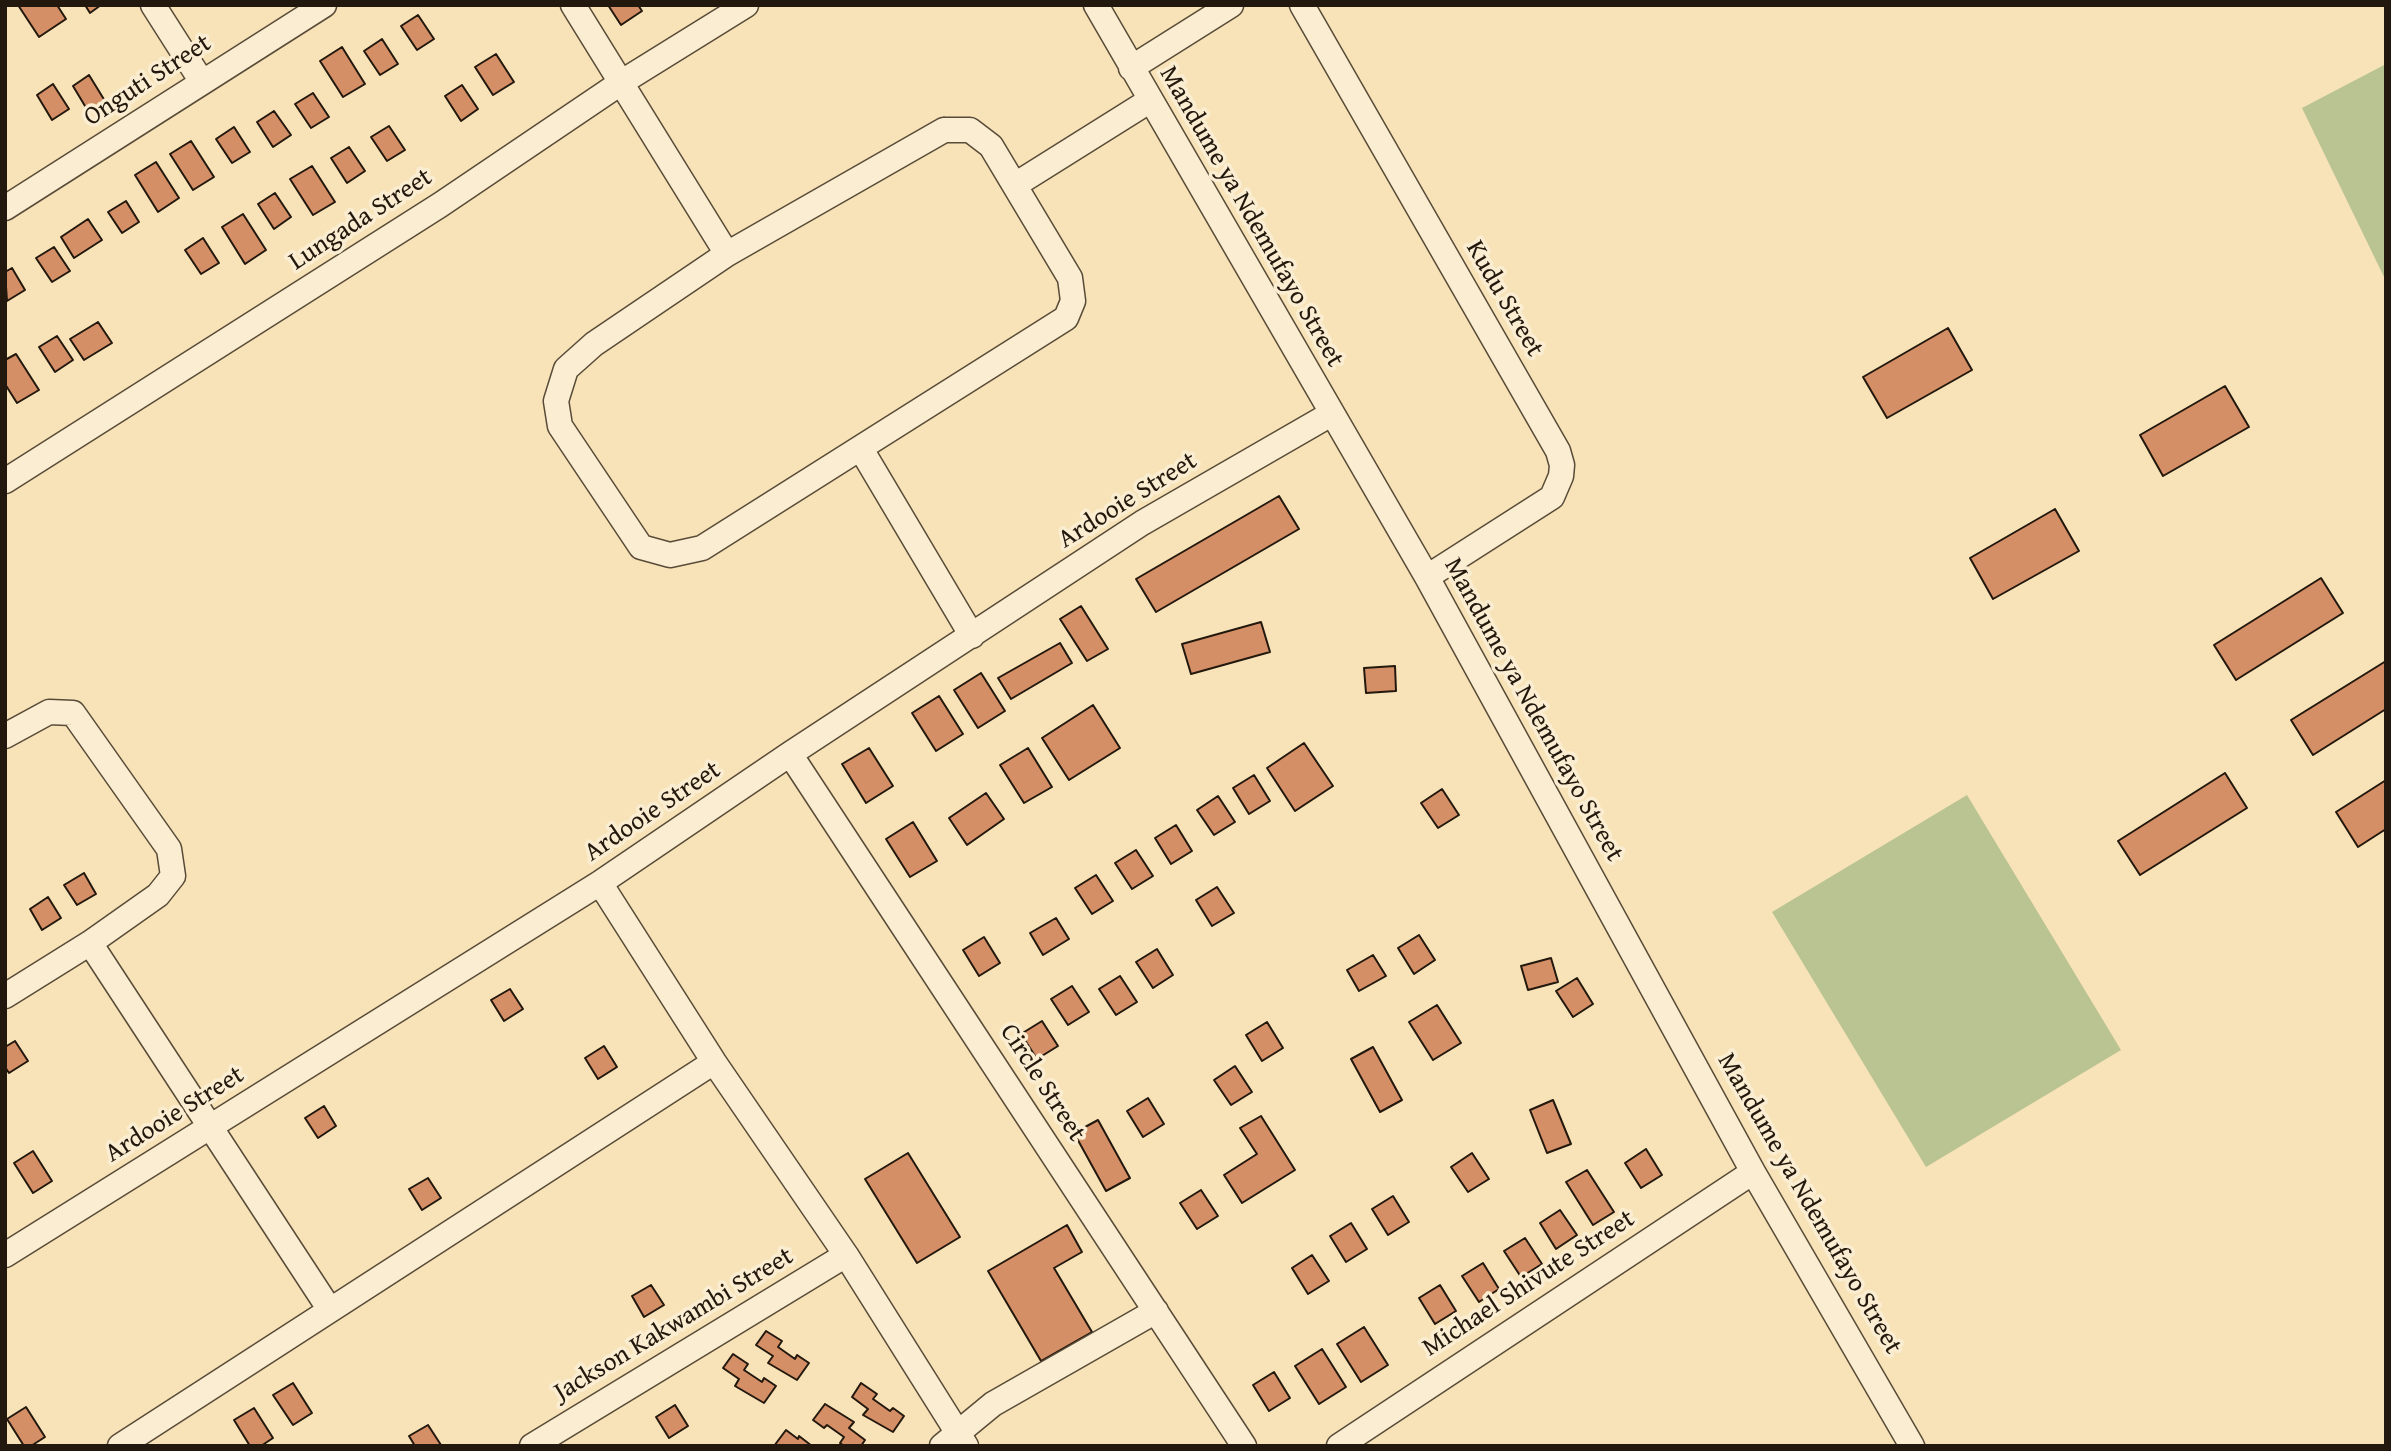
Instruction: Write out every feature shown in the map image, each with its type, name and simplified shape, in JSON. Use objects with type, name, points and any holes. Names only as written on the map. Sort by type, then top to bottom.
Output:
[{"type":"street","points":[[153,5],[202,82]]},
{"type":"street","name":"Onguti Street","points":[[5,208],[324,5]]},
{"type":"street","points":[[573,5],[727,254]]},
{"type":"street","name":"Lungada Street","points":[[5,481],[440,205],[622,82],[746,5]]},
{"type":"street","name":"Mandume ya Ndemufayo Street","points":[[1096,5],[1149,101],[1427,577],[1753,1172],[1912,1446]]},
{"type":"street","points":[[1131,68],[1231,5]]},
{"type":"street","name":"Kudu Street","points":[[1302,5],[1558,451],[1562,465],[1561,476],[1552,496],[1427,577]]},
{"type":"street","points":[[1015,185],[1149,101]]},
{"type":"street","points":[[944,130],[970,130],[991,146],[1015,185],[1070,278],[1073,301],[1066,318],[861,449],[702,548],[670,555],[641,547],[560,426],[556,401],[566,369],[594,344],[727,254],[944,130]]},
{"type":"street","name":"Ardooie Street","points":[[5,1255],[600,883],[790,754],[1142,523],[1331,414]]},
{"type":"street","points":[[861,449],[972,636]]},
{"type":"street","points":[[5,736],[50,712],[73,713],[169,849],[173,876],[158,895],[90,943],[5,996]]},
{"type":"street","name":"Circle Street","points":[[790,754],[1244,1446]]},
{"type":"street","points":[[600,883],[714,1062],[846,1255],[956,1442],[993,1404],[1156,1311]]},
{"type":"street","points":[[90,943],[330,1310]]},
{"type":"street","points":[[120,1446],[157,1436],[330,1310],[714,1062]]},
{"type":"street","name":"Michael Shivute Street","points":[[1339,1446],[1753,1172]]},
{"type":"street","name":"Jackson Kakwambi Street","points":[[532,1446],[846,1255]]},
{"type":"green space","points":[[2386,64],[2386,281],[2302,108]]},
{"type":"green space","points":[[1967,795],[2121,1050],[1926,1167],[1772,912]]},
{"type":"building","points":[[18,5],[57,5],[66,19],[39,37]]},
{"type":"building","points":[[85,5],[101,5],[90,13]]},
{"type":"building","points":[[608,5],[638,5],[642,11],[621,25]]},
{"type":"building","points":[[418,15],[434,39],[417,50],[401,26]]},
{"type":"building","points":[[382,39],[398,64],[380,75],[364,51]]},
{"type":"building","points":[[342,47],[365,84],[343,97],[320,61]]},
{"type":"building","points":[[496,54],[514,82],[493,95],[475,67]]},
{"type":"building","points":[[89,75],[105,101],[88,111],[73,86]]},
{"type":"building","points":[[53,84],[69,109],[52,120],[37,95]]},
{"type":"building","points":[[462,85],[478,109],[461,121],[445,96]]},
{"type":"building","points":[[313,93],[329,117],[311,128],[295,104]]},
{"type":"building","points":[[274,111],[291,135],[273,147],[257,122]]},
{"type":"building","points":[[389,126],[405,150],[387,161],[371,137]]},
{"type":"building","points":[[234,127],[250,152],[232,163],[216,139]]},
{"type":"building","points":[[191,141],[214,177],[193,190],[170,154]]},
{"type":"building","points":[[349,147],[365,171],[347,183],[331,158]]},
{"type":"building","points":[[156,162],[179,198],[158,212],[135,175]]},
{"type":"building","points":[[312,166],[335,202],[313,215],[290,179]]},
{"type":"building","points":[[275,193],[291,217],[274,229],[258,204]]},
{"type":"building","points":[[126,201],[139,222],[122,233],[108,212]]},
{"type":"building","points":[[243,214],[266,250],[245,264],[222,227]]},
{"type":"building","points":[[88,219],[102,240],[74,258],[61,237]]},
{"type":"building","points":[[203,238],[219,263],[201,274],[185,250]]},
{"type":"building","points":[[54,247],[70,271],[52,282],[36,258]]},
{"type":"building","points":[[12,268],[25,290],[7,301],[5,272]]},
{"type":"building","points":[[98,322],[112,343],[84,360],[70,339]]},
{"type":"building","points":[[1948,328],[1972,370],[1887,418],[1863,377]]},
{"type":"building","points":[[57,336],[73,360],[55,372],[39,347]]},
{"type":"building","points":[[16,354],[39,390],[17,403],[5,384],[5,360]]},
{"type":"building","points":[[2225,386],[2249,427],[2163,476],[2140,435]]},
{"type":"building","points":[[1279,496],[1299,529],[1156,612],[1136,579]]},
{"type":"building","points":[[2055,509],[2079,551],[1993,599],[1970,558]]},
{"type":"building","points":[[2321,578],[2343,613],[2236,680],[2214,645]]},
{"type":"building","points":[[1081,606],[1108,649],[1087,661],[1060,619]]},
{"type":"building","points":[[1261,622],[1270,652],[1191,674],[1182,644]]},
{"type":"building","points":[[1060,643],[1072,663],[1011,699],[998,678]]},
{"type":"building","points":[[2386,661],[2386,709],[2313,755],[2291,720]]},
{"type":"building","points":[[1395,666],[1396,691],[1366,693],[1364,668]]},
{"type":"building","points":[[981,673],[1005,711],[978,728],[954,690]]},
{"type":"building","points":[[939,696],[963,734],[936,751],[912,713]]},
{"type":"building","points":[[1093,705],[1120,748],[1069,780],[1042,738]]},
{"type":"building","points":[[1304,743],[1333,786],[1295,811],[1267,768]]},
{"type":"building","points":[[869,748],[893,786],[866,803],[842,764]]},
{"type":"building","points":[[1028,748],[1052,787],[1024,803],[1000,765]]},
{"type":"building","points":[[2225,773],[2247,808],[2140,875],[2118,841]]},
{"type":"building","points":[[1254,775],[1270,801],[1249,814],[1233,788]]},
{"type":"building","points":[[2386,780],[2386,829],[2358,847],[2336,812]]},
{"type":"building","points":[[1442,789],[1459,815],[1438,828],[1421,803]]},
{"type":"building","points":[[986,793],[1004,819],[967,845],[949,818]]},
{"type":"building","points":[[1218,796],[1235,822],[1214,835],[1197,810]]},
{"type":"building","points":[[913,822],[937,861],[910,877],[886,839]]},
{"type":"building","points":[[1176,825],[1192,851],[1171,864],[1155,838]]},
{"type":"building","points":[[1136,850],[1153,876],[1132,889],[1115,863]]},
{"type":"building","points":[[84,873],[96,894],[77,905],[64,885]]},
{"type":"building","points":[[1096,875],[1113,901],[1092,914],[1075,888]]},
{"type":"building","points":[[1217,887],[1234,913],[1212,926],[1196,900]]},
{"type":"building","points":[[48,897],[61,918],[42,930],[30,909]]},
{"type":"building","points":[[1056,918],[1069,939],[1043,955],[1030,933]]},
{"type":"building","points":[[1419,935],[1435,960],[1414,974],[1398,948]]},
{"type":"building","points":[[984,937],[1000,963],[979,976],[963,950]]},
{"type":"building","points":[[1157,949],[1173,975],[1153,988],[1136,962]]},
{"type":"building","points":[[1373,955],[1386,976],[1359,991],[1347,970]]},
{"type":"building","points":[[1551,958],[1558,982],[1528,990],[1521,966]]},
{"type":"building","points":[[1120,976],[1137,1002],[1116,1015],[1099,989]]},
{"type":"building","points":[[1577,978],[1593,1004],[1573,1017],[1556,991]]},
{"type":"building","points":[[1072,986],[1089,1012],[1068,1025],[1051,999]]},
{"type":"building","points":[[510,989],[523,1009],[504,1021],[491,1000]]},
{"type":"building","points":[[1437,1005],[1461,1043],[1433,1060],[1409,1022]]},
{"type":"building","points":[[1042,1021],[1058,1046],[1037,1059],[1021,1034]]},
{"type":"building","points":[[1267,1022],[1283,1048],[1262,1061],[1246,1035]]},
{"type":"building","points":[[15,1041],[28,1061],[9,1073],[5,1067],[5,1047]]},
{"type":"building","points":[[604,1046],[617,1067],[598,1079],[585,1058]]},
{"type":"building","points":[[1373,1047],[1402,1100],[1380,1112],[1351,1059]]},
{"type":"building","points":[[1235,1066],[1252,1092],[1231,1105],[1214,1080]]},
{"type":"building","points":[[1148,1098],[1164,1124],[1143,1137],[1127,1111]]},
{"type":"building","points":[[1553,1100],[1571,1144],[1547,1153],[1530,1110]]},
{"type":"building","points":[[324,1106],[336,1126],[318,1138],[305,1118]]},
{"type":"building","points":[[1261,1116],[1295,1170],[1242,1203],[1224,1175],[1257,1154],[1240,1128]]},
{"type":"building","points":[[1098,1120],[1130,1178],[1106,1191],[1074,1133]]},
{"type":"building","points":[[1646,1149],[1662,1175],[1641,1188],[1625,1163]]},
{"type":"building","points":[[33,1151],[52,1181],[33,1193],[14,1163]]},
{"type":"building","points":[[908,1153],[960,1237],[917,1263],[865,1179]]},
{"type":"building","points":[[1472,1153],[1489,1179],[1468,1192],[1451,1167]]},
{"type":"building","points":[[1587,1170],[1614,1212],[1593,1225],[1566,1182]]},
{"type":"building","points":[[428,1178],[441,1198],[422,1210],[409,1189]]},
{"type":"building","points":[[1201,1190],[1218,1216],[1197,1229],[1180,1203]]},
{"type":"building","points":[[1393,1196],[1409,1222],[1388,1235],[1372,1209]]},
{"type":"building","points":[[1560,1210],[1577,1235],[1556,1249],[1540,1223]]},
{"type":"building","points":[[1351,1223],[1367,1249],[1346,1262],[1330,1236]]},
{"type":"building","points":[[1067,1225],[1082,1252],[1054,1268],[1092,1332],[1041,1361],[988,1271]]},
{"type":"building","points":[[1525,1238],[1542,1264],[1521,1277],[1504,1251]]},
{"type":"building","points":[[1312,1255],[1329,1281],[1308,1294],[1292,1268]]},
{"type":"building","points":[[1483,1263],[1499,1289],[1479,1302],[1462,1276]]},
{"type":"building","points":[[651,1285],[664,1305],[644,1317],[632,1296]]},
{"type":"building","points":[[1440,1285],[1456,1311],[1435,1324],[1419,1298]]},
{"type":"building","points":[[1364,1327],[1388,1365],[1361,1382],[1337,1344]]},
{"type":"building","points":[[766,1331],[782,1341],[778,1347],[795,1359],[797,1355],[809,1363],[797,1380],[768,1363],[773,1356],[756,1345]]},
{"type":"building","points":[[1322,1349],[1346,1387],[1319,1404],[1295,1366]]},
{"type":"building","points":[[733,1354],[748,1364],[744,1370],[762,1382],[764,1378],[776,1386],[764,1403],[735,1386],[739,1379],[723,1368]]},
{"type":"building","points":[[1274,1372],[1290,1398],[1269,1411],[1253,1385]]},
{"type":"building","points":[[293,1383],[312,1413],[293,1425],[273,1395]]},
{"type":"building","points":[[861,1383],[877,1394],[873,1399],[890,1411],[893,1408],[904,1416],[893,1432],[863,1415],[868,1409],[852,1397]]},
{"type":"building","points":[[825,1404],[854,1422],[849,1428],[865,1440],[861,1446],[844,1446],[840,1443],[844,1437],[827,1425],[824,1428],[813,1420]]},
{"type":"building","points":[[675,1405],[688,1426],[669,1438],[656,1417]]},
{"type":"building","points":[[26,1407],[45,1437],[31,1446],[24,1446],[7,1419]]},
{"type":"building","points":[[254,1408],[273,1438],[261,1446],[250,1446],[234,1420]]},
{"type":"building","points":[[428,1425],[441,1445],[415,1446],[409,1436]]},
{"type":"building","points":[[786,1430],[798,1439],[799,1436],[812,1446],[774,1446]]}]
